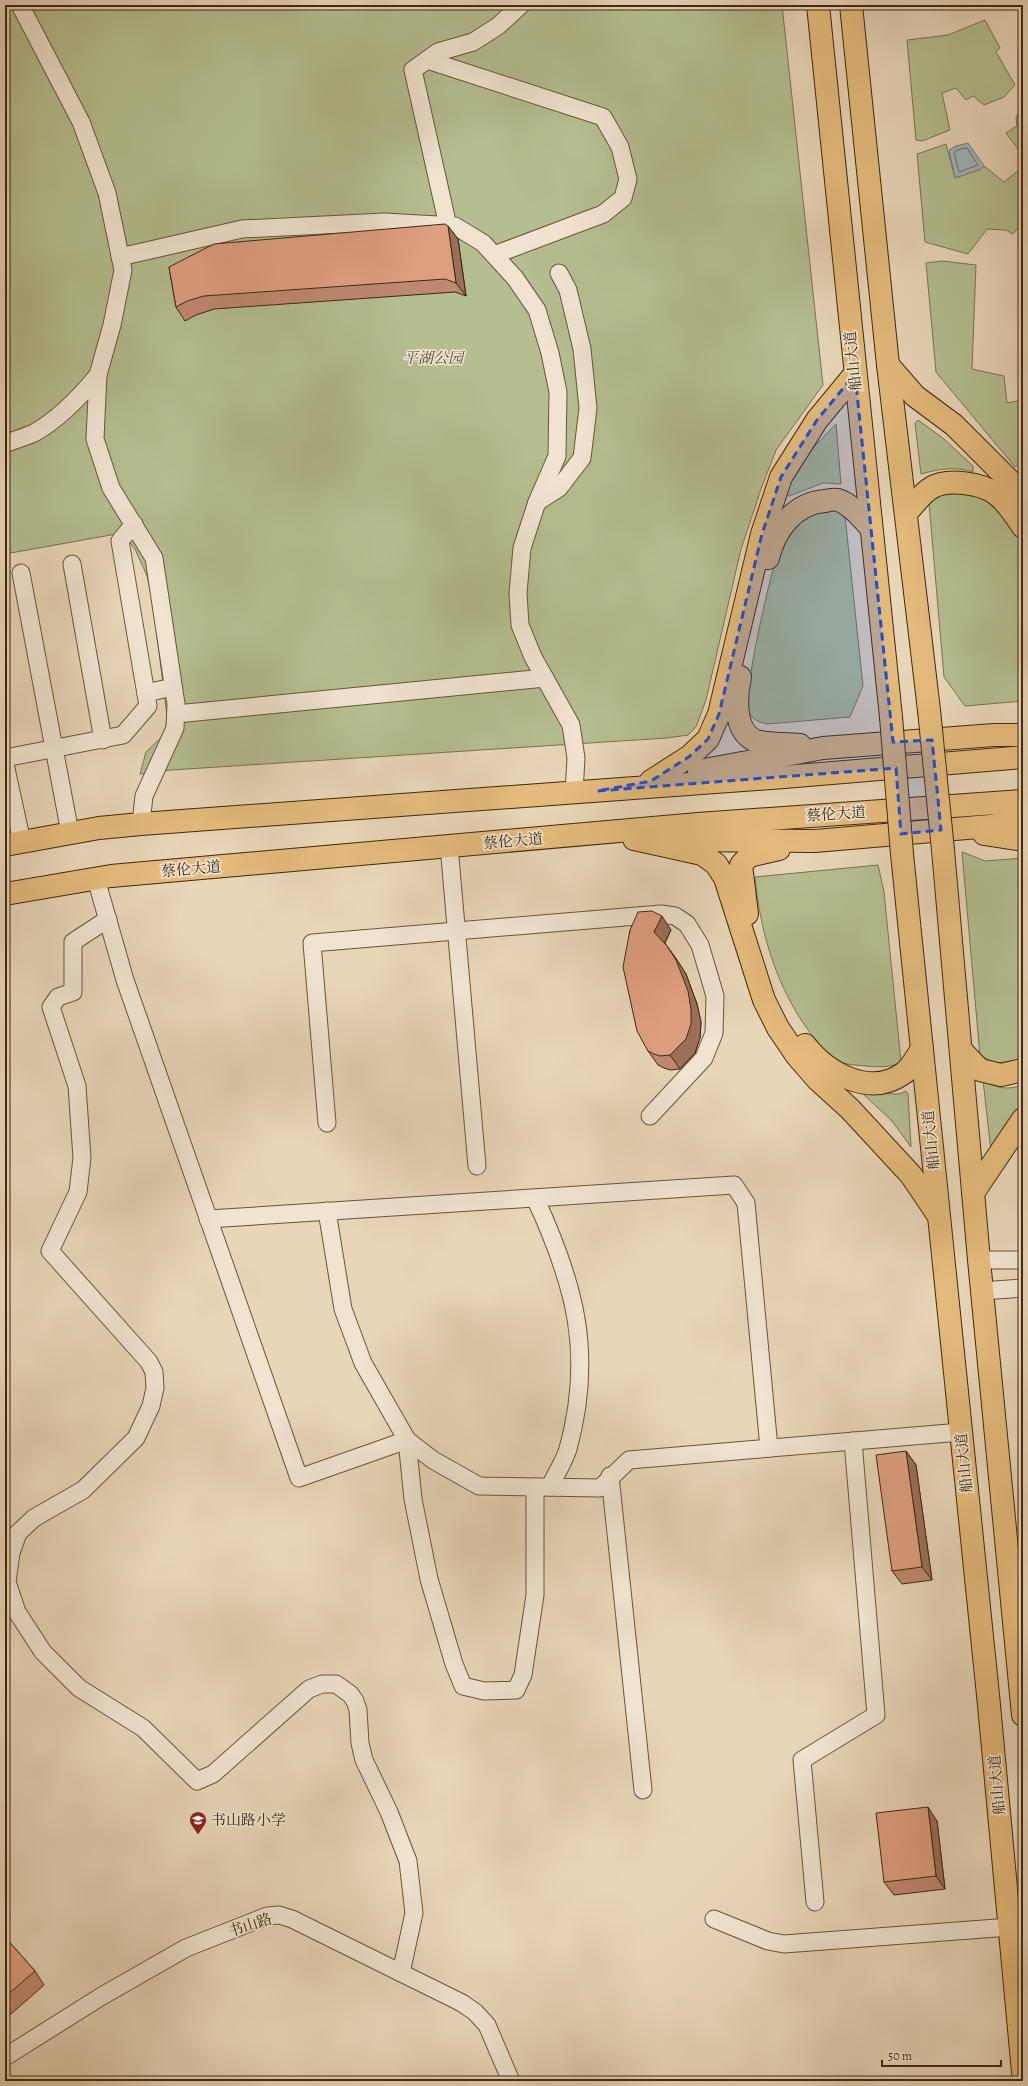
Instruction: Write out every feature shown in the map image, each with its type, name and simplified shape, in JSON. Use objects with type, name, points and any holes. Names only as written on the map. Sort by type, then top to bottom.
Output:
[{"type":"highway","name":"船山大道","points":[[818,5],[871,528],[892,717],[902,854],[961,1432],[1023,2072]]},
{"type":"highway","points":[[851,5],[888,365],[907,512],[929,710],[943,850],[979,1260],[1023,1715]]},
{"type":"highway","points":[[888,365],[915,396],[954,425],[1009,480],[1023,500]]},
{"type":"highway","points":[[651,781],[690,756],[708,738],[719,714],[762,534],[781,477],[817,420],[855,374]]},
{"type":"highway","points":[[907,512],[931,488],[955,482],[973,485],[994,493],[1008,505],[1023,526]]},
{"type":"highway","points":[[823,748],[754,740],[743,729],[737,711],[737,688],[771,544],[784,523],[800,508],[819,501],[837,500],[850,507],[871,528]]},
{"type":"highway","points":[[994,735],[1023,729]]},
{"type":"highway","points":[[597,791],[823,748],[994,735],[1023,735]]},
{"type":"highway","points":[[14,844],[141,824],[574,793],[1023,757]]},
{"type":"highway","name":"蔡伦大道","points":[[5,894],[96,879],[449,846],[784,818],[1023,801]]},
{"type":"highway","points":[[546,838],[815,841],[953,829],[1023,821]]},
{"type":"highway","points":[[953,829],[1023,840]]},
{"type":"highway","points":[[634,839],[702,854],[716,864],[725,878],[764,1000],[778,1028],[802,1062],[850,1109],[911,1175],[939,1217]]},
{"type":"highway","points":[[815,841],[749,856],[741,865],[747,913],[773,993],[792,1028],[815,1056],[835,1072],[857,1081],[872,1083],[889,1082],[905,1072],[922,1049]]},
{"type":"highway","points":[[961,1050],[980,1070],[1002,1075],[1023,1070]]},
{"type":"highway","points":[[973,1193],[1023,1118]]},
{"type":"street","points":[[20,5],[80,122],[107,193],[123,270],[112,325],[98,375],[95,439],[111,488],[154,558],[176,704],[175,728],[144,796],[141,824]]},
{"type":"street","points":[[448,226],[413,70],[438,52],[473,42],[498,26],[521,5]]},
{"type":"street","points":[[427,60],[603,117],[620,147],[628,179],[623,198],[603,214],[494,255]]},
{"type":"street","points":[[120,257],[242,229],[384,222],[455,226],[483,243],[515,278],[536,310],[550,353],[558,392],[557,456],[537,502],[522,548],[518,599],[520,625],[533,657],[571,725],[576,758],[574,793]]},
{"type":"street","points":[[537,502],[559,488],[582,458],[588,408],[582,349],[568,290],[559,273]]},
{"type":"street","points":[[5,444],[34,433],[57,417],[81,396],[98,375]]},
{"type":"street","points":[[5,758],[123,735],[148,706],[120,541],[134,524]]},
{"type":"street","points":[[72,564],[103,740]]},
{"type":"street","points":[[21,573],[70,834]]},
{"type":"street","points":[[176,714],[546,678]]},
{"type":"street","points":[[146,693],[174,687]]},
{"type":"street","points":[[5,764],[14,844]]},
{"type":"street","points":[[449,846],[477,1166]]},
{"type":"street","points":[[96,879],[125,980],[299,1478],[407,1440]]},
{"type":"street","points":[[327,1124],[312,943],[661,914],[675,916],[687,924],[700,945],[715,996],[714,1033],[704,1058],[650,1116]]},
{"type":"street","points":[[108,919],[73,942],[73,992],[58,997],[51,1007],[77,1086],[82,1158],[78,1192],[50,1251],[149,1362],[154,1372],[155,1388],[151,1406],[136,1438],[122,1453],[83,1490],[34,1518],[18,1533],[11,1553],[7,1582],[17,1612],[43,1652],[79,1688],[143,1728],[160,1743],[197,1781],[213,1774],[309,1689],[322,1684],[336,1684],[350,1694],[358,1710],[360,1743],[364,1760],[389,1812],[408,1861],[414,1913],[401,1973]]},
{"type":"street","points":[[208,1218],[734,1185],[746,1203],[769,1448]]},
{"type":"street","points":[[407,1440],[413,1499],[429,1579],[454,1664],[463,1686],[484,1691],[516,1690],[522,1676],[536,1595],[542,1487],[568,1450],[581,1376],[578,1330],[569,1283],[555,1242],[535,1198]]},
{"type":"street","points":[[327,1211],[343,1309],[363,1363],[407,1440],[433,1460],[479,1486],[600,1488],[610,1476],[629,1460],[961,1432]]},
{"type":"street","points":[[979,1260],[1023,1260]]},
{"type":"street","points":[[982,1291],[1023,1288]]},
{"type":"street","points":[[815,1902],[802,1760],[876,1716],[852,1441]]},
{"type":"street","points":[[610,1476],[642,1790]]},
{"type":"street","name":"书山路","points":[[5,2057],[102,1996],[186,1948],[267,1916],[279,1915],[292,1919],[462,2003],[475,2012],[487,2025],[511,2081]]},
{"type":"street","points":[[714,1918],[768,1941],[784,1944],[1010,1927]]},
{"type":"highlighted area","points":[[855,374],[893,742],[932,740],[941,830],[901,834],[896,768],[597,791],[651,781],[690,756],[708,739],[719,714],[762,534],[781,477],[817,420]]},
{"type":"green space","name":"平湖公园","points":[[5,5],[782,5],[823,385],[776,450],[741,549],[706,700],[696,727],[688,735],[667,738],[171,770],[140,774],[146,752],[164,735],[168,724],[153,604],[147,576],[135,549],[122,533],[5,554]]},
{"type":"green space","points":[[985,20],[1000,48],[996,52],[1015,85],[1004,97],[984,105],[973,96],[966,100],[956,88],[942,93],[950,130],[922,141],[916,140],[907,40],[948,35]]},
{"type":"green space","points":[[1023,107],[1023,167],[1018,158],[1021,153],[1006,133],[1017,126],[1016,117]]},
{"type":"green space","points":[[946,144],[955,178],[981,169],[984,166],[1004,182],[1023,167],[1023,192],[1021,192],[1023,222],[1013,234],[1006,230],[987,229],[968,254],[925,242],[917,154]]},
{"type":"green space","points":[[942,261],[976,265],[972,369],[1004,376],[1007,403],[1023,400],[1023,461],[1015,467],[936,372],[926,263]]},
{"type":"green space","points":[[918,420],[944,439],[973,466],[973,472],[960,469],[947,469],[921,474],[915,423]]},
{"type":"green space","points":[[836,424],[841,484],[823,483],[789,496],[782,494],[805,456]]},
{"type":"green space","points":[[960,493],[989,499],[1023,537],[1023,701],[965,706],[944,677],[929,503],[942,495]]},
{"type":"green space","points":[[836,509],[845,516],[863,686],[850,717],[767,724],[755,720],[748,710],[750,678],[760,623],[779,548],[784,537],[809,513]]},
{"type":"green space","points":[[962,852],[985,861],[1023,858],[1023,1060],[996,1063],[980,1056]]},
{"type":"green space","points":[[878,865],[884,892],[901,1062],[894,1065],[879,1067],[848,1064],[834,1059],[814,1038],[799,1017],[772,959],[761,918],[755,877]]},
{"type":"green space","points":[[983,1080],[1003,1088],[1013,1088],[1023,1085],[1023,1105],[991,1151]]},
{"type":"green space","points":[[906,1091],[908,1094],[911,1147],[892,1121],[862,1093],[899,1094]]},
{"type":"water","points":[[968,143],[984,166],[981,169],[955,178],[949,150],[956,146]]},
{"type":"building","points":[[445,224],[448,226],[456,283],[445,279],[204,296],[187,301],[176,307],[169,267],[214,244]]},
{"type":"building","points":[[652,911],[662,916],[654,932],[667,946],[676,960],[688,991],[691,1009],[691,1024],[686,1039],[670,1055],[660,1056],[648,1051],[637,1031],[623,967],[630,930],[638,912]]},
{"type":"building","points":[[906,1451],[922,1567],[892,1571],[876,1455]]},
{"type":"building","points":[[928,1807],[936,1876],[884,1882],[876,1813]]},
{"type":"building","points":[[5,1937],[35,1971],[5,1997]]},
{"type":"place","name":"书山路小学","points":[[198,1835]]}]
